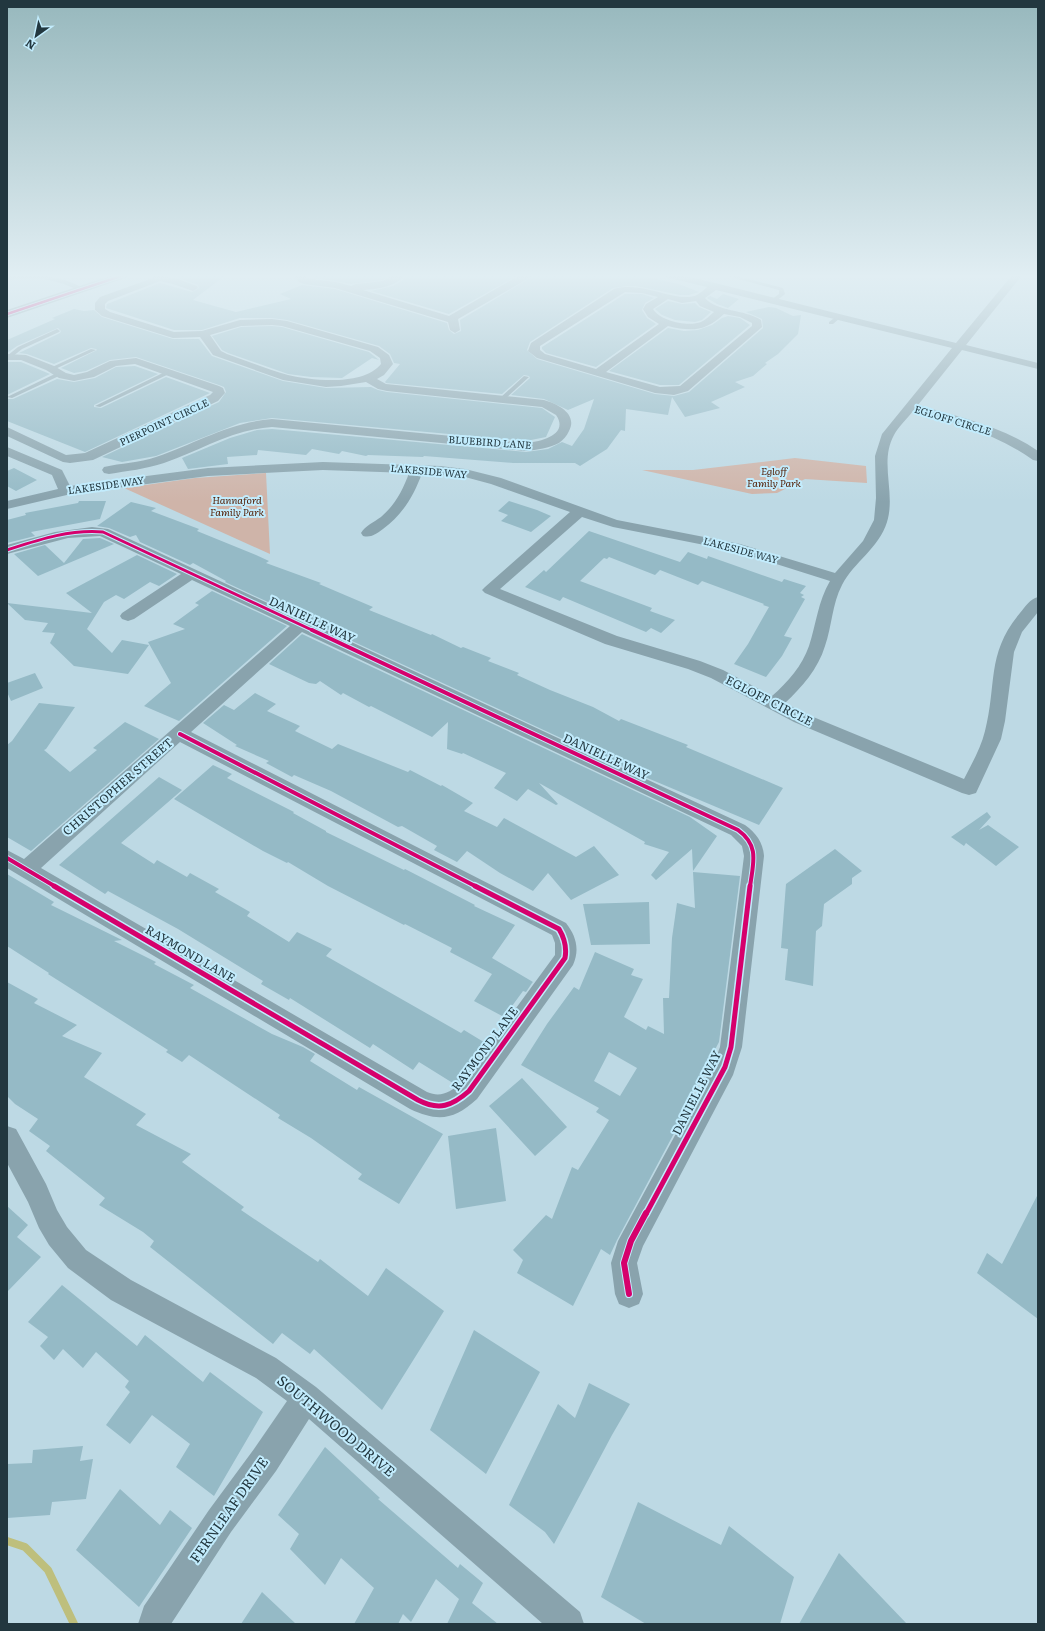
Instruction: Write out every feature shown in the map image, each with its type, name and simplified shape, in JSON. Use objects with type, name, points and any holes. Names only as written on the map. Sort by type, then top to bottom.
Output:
[{"type":"street","points":[[215,350],[223,356],[288,378],[337,383],[358,382],[369,379],[380,373],[387,364],[385,357],[380,352],[374,350]]},
{"type":"street","points":[[534,350],[541,356],[659,391],[674,391],[684,388],[729,350]]},
{"type":"street","points":[[597,373],[629,350]]},
{"type":"street","points":[[773,704],[788,692],[810,663],[816,648],[829,598],[838,579],[871,542],[878,531],[883,508],[881,452],[888,434],[956,350]]},
{"type":"street","points":[[975,350],[1038,366]]},
{"type":"street","name":"PIERPOINT CIRCLE","points":[[7,432],[63,458],[80,459],[88,457],[214,398],[219,393],[219,390],[215,388],[143,362],[128,361],[114,363],[83,377],[69,378],[22,357],[9,357]]},
{"type":"street","name":"BLUEBIRD LANE","points":[[109,470],[159,460],[236,429],[258,424],[272,423],[526,446],[542,445],[551,442],[562,434],[566,421],[564,415],[559,411],[544,404],[387,388],[382,387],[369,379]]},
{"type":"street","name":"EGLOFF CIRCLE","points":[[910,407],[985,428],[1009,439],[1038,456]]},
{"type":"street","points":[[7,451],[57,473],[66,491]]},
{"type":"street","name":"LAKESIDE WAY","points":[[7,505],[66,491],[160,477],[241,469],[323,466],[446,471],[481,477],[633,528],[690,537],[740,548],[838,579]]},
{"type":"street","points":[[368,532],[390,517],[400,507],[410,491],[417,469]]},
{"type":"street","name":"EGLOFF CIRCLE","points":[[580,511],[490,590],[612,640],[694,665],[717,674],[800,718],[968,788],[994,734],[999,710],[1005,655],[1010,641],[1017,628],[1038,602]]},
{"type":"street","name":"DANIELLE WAY","points":[[7,550],[79,532],[95,531],[108,534],[738,830],[751,841],[754,848],[754,856],[731,1047],[725,1066],[631,1241],[624,1263],[629,1294]]},
{"type":"street","points":[[128,616],[191,574]]},
{"type":"street","name":"CHRISTOPHER STREET","points":[[26,869],[180,734],[300,625]]},
{"type":"street","name":"RAYMOND LANE","points":[[7,858],[410,1095],[421,1103],[433,1107],[447,1106],[459,1100],[469,1091],[565,958],[567,948],[565,938],[559,930],[180,734]]},
{"type":"street","name":"SOUTHWOOD DRIVE","points":[[7,1138],[37,1193],[48,1219],[58,1236],[77,1259],[121,1290],[266,1368],[306,1397],[555,1619]]},
{"type":"street","name":"FERNLEAF DRIVE","points":[[154,1624],[156,1618],[220,1521],[265,1460],[306,1397]]},
{"type":"lane","points":[[9,357],[17,350]]},
{"type":"lane","points":[[10,397],[93,350]]},
{"type":"lane","points":[[98,406],[169,372]]},
{"type":"lane","points":[[502,399],[526,376]]},
{"type":"green space","name":"Egloff Family Park","points":[[795,458],[866,466],[867,483],[805,479],[777,493],[752,494],[642,470],[693,470]]},
{"type":"green space","name":"Hannaford Family Park","points":[[266,473],[270,554],[124,488],[195,478]]},
{"type":"building","points":[[25,350],[86,350],[54,364],[27,354],[19,353]]},
{"type":"building","points":[[97,350],[207,350],[212,356],[283,381],[326,388],[371,387],[387,392],[542,408],[555,417],[546,437],[526,441],[272,418],[240,423],[156,456],[122,462],[102,457],[219,402],[226,392],[224,387],[136,357],[110,360],[86,371],[74,373],[61,368]]},
{"type":"building","points":[[222,350],[362,350],[369,352],[379,360],[372,358],[342,378],[311,377],[288,374]]},
{"type":"building","points":[[385,350],[527,350],[537,359],[655,394],[674,396],[689,392],[737,350],[782,350],[765,363],[767,364],[753,376],[735,382],[745,387],[711,402],[720,408],[685,417],[672,397],[668,415],[626,409],[625,431],[621,430],[607,449],[580,466],[575,463],[513,463],[424,456],[366,456],[342,451],[339,454],[312,449],[306,455],[258,450],[257,455],[227,457],[228,464],[188,469],[182,458],[230,438],[257,430],[272,429],[526,452],[548,449],[562,442],[572,446],[584,429],[594,399],[568,410],[544,399],[511,395],[530,378],[529,376],[524,375],[502,394],[386,383],[385,382],[400,364],[394,363],[390,354]]},
{"type":"building","points":[[543,350],[620,350],[596,367],[546,353]]},
{"type":"building","points":[[638,350],[720,350],[679,385],[660,385],[609,371]]},
{"type":"building","points":[[7,362],[21,362],[50,374],[7,395]]},
{"type":"building","points":[[135,366],[158,374],[94,405],[94,407],[101,408],[166,377],[210,393],[85,452],[7,421],[7,399],[13,399],[57,379],[74,382],[95,378],[116,367]]},
{"type":"building","points":[[14,468],[37,480],[16,491],[7,486],[7,471]]},
{"type":"building","points":[[79,501],[106,501],[100,519],[31,532],[35,536],[7,543],[7,520],[26,515],[25,513],[78,503]]},
{"type":"building","points":[[509,501],[551,516],[531,532],[501,521],[508,515],[498,511]]},
{"type":"building","points":[[131,502],[156,508],[151,511],[199,529],[197,531],[269,561],[266,563],[321,583],[319,584],[373,607],[369,610],[431,635],[432,634],[461,648],[463,647],[491,658],[488,661],[519,673],[517,675],[593,707],[619,721],[621,719],[688,745],[686,747],[783,788],[759,825],[645,777],[225,582],[226,581],[193,563],[190,565],[140,542],[136,535],[130,537],[109,528],[97,526]]},
{"type":"building","points":[[589,531],[680,562],[688,552],[707,559],[708,556],[782,582],[784,579],[806,586],[800,593],[804,595],[801,597],[805,599],[784,636],[792,638],[782,656],[766,677],[734,664],[748,644],[769,607],[702,581],[698,585],[660,570],[655,575],[609,557],[607,559],[604,558],[580,581],[652,608],[650,611],[675,620],[661,633],[651,628],[646,632],[563,597],[560,601],[525,587],[544,570],[546,572]]},
{"type":"building","points":[[100,538],[114,544],[38,576],[14,554],[45,545],[64,563],[83,539]]},
{"type":"building","points":[[137,555],[177,574],[159,586],[150,582],[124,599],[116,595],[104,602],[87,629],[112,653],[122,640],[149,645],[128,674],[74,666],[50,643],[55,633],[42,632],[48,623],[25,620],[7,603],[92,613],[66,593]]},
{"type":"building","points":[[212,591],[287,626],[179,721],[144,706],[171,683],[148,642],[185,629],[173,624],[199,605],[195,603]]},
{"type":"building","points":[[302,634],[690,817],[717,836],[693,871],[692,849],[656,880],[651,875],[669,852],[644,844],[645,842],[539,783],[558,804],[556,805],[528,789],[517,801],[494,788],[506,773],[463,753],[462,754],[447,749],[448,722],[432,737],[343,693],[341,695],[320,681],[316,684],[309,683],[269,664]]},
{"type":"building","points":[[35,673],[43,688],[11,701],[7,692],[7,683]]},
{"type":"building","points":[[255,693],[276,704],[267,711],[300,726],[295,731],[332,749],[338,744],[408,772],[410,770],[441,786],[442,785],[473,803],[464,811],[497,827],[504,818],[576,857],[594,846],[619,875],[571,900],[548,873],[533,891],[500,873],[467,851],[457,862],[434,850],[437,846],[402,826],[398,827],[331,791],[294,775],[292,777],[266,763],[269,761],[235,746],[237,745],[203,723],[224,705],[234,710]]},
{"type":"building","points":[[39,703],[75,707],[44,750],[70,772],[97,750],[93,748],[125,722],[159,739],[31,851],[7,837],[7,745],[12,741]]},
{"type":"building","points":[[213,765],[232,774],[227,778],[294,812],[293,813],[326,832],[404,870],[405,869],[475,905],[474,906],[515,925],[492,958],[533,982],[526,992],[523,991],[504,1017],[474,1001],[492,974],[450,952],[452,948],[328,886],[288,862],[287,863],[263,851],[174,799]]},
{"type":"building","points":[[159,777],[182,790],[121,843],[154,864],[157,860],[187,877],[190,873],[219,889],[215,892],[250,912],[247,916],[289,942],[297,932],[332,949],[326,956],[461,1033],[464,1030],[487,1044],[460,1082],[456,1085],[419,1062],[413,1070],[373,1044],[370,1048],[290,998],[289,1000],[261,984],[263,981],[178,929],[108,891],[105,894],[59,865]]},
{"type":"building","points":[[987,812],[991,817],[979,830],[988,825],[1019,847],[996,866],[966,843],[964,846],[951,837]]},
{"type":"building","points":[[835,849],[862,871],[852,878],[852,884],[824,904],[822,926],[816,931],[813,986],[785,980],[788,949],[781,948],[786,884]]},
{"type":"building","points":[[693,872],[740,876],[719,1042],[684,1108],[687,1109],[610,1255],[601,1249],[573,1306],[517,1273],[523,1260],[513,1250],[546,1215],[552,1219],[572,1167],[578,1170],[609,1120],[596,1112],[599,1108],[521,1065],[547,1024],[574,987],[579,990],[595,952],[634,969],[631,975],[643,979],[624,1017],[646,1030],[648,1026],[664,1034],[663,998],[669,998],[672,938],[677,903],[695,908]],"holes":[[[609,1052],[637,1068],[620,1096],[594,1081]]]},
{"type":"building","points":[[7,874],[54,902],[51,905],[122,940],[114,941],[156,962],[154,964],[194,985],[190,988],[272,1034],[303,1047],[315,1054],[310,1061],[357,1090],[359,1087],[443,1134],[399,1204],[358,1179],[362,1174],[311,1138],[278,1118],[280,1115],[189,1055],[182,1062],[166,1052],[168,1050],[48,974],[49,973],[7,946]]},
{"type":"building","points":[[649,902],[650,944],[591,945],[583,904]]},
{"type":"building","points":[[7,982],[38,999],[34,1003],[77,1025],[62,1036],[102,1053],[84,1077],[146,1114],[136,1125],[191,1154],[182,1162],[244,1207],[241,1210],[318,1262],[320,1259],[368,1296],[386,1268],[444,1311],[382,1410],[314,1349],[310,1354],[282,1333],[273,1344],[150,1247],[154,1241],[143,1232],[99,1205],[105,1198],[46,1151],[50,1146],[29,1131],[38,1119],[15,1104],[7,1096]]},
{"type":"building","points":[[522,1078],[567,1127],[535,1156],[489,1106]]},
{"type":"building","points":[[496,1128],[506,1201],[456,1209],[448,1136]]},
{"type":"building","points":[[1038,1194],[1038,1319],[977,1273],[987,1253],[1002,1264]]},
{"type":"building","points":[[7,1206],[28,1225],[17,1237],[41,1257],[7,1292]]},
{"type":"building","points":[[62,1285],[137,1346],[145,1335],[203,1382],[210,1372],[263,1412],[214,1496],[176,1467],[190,1444],[152,1415],[130,1444],[106,1425],[130,1392],[125,1387],[129,1381],[96,1352],[83,1368],[63,1349],[54,1360],[40,1346],[48,1337],[28,1322]]},
{"type":"building","points":[[474,1330],[540,1372],[486,1474],[430,1430]]},
{"type":"building","points":[[589,1383],[630,1404],[554,1544],[545,1532],[509,1505],[558,1404],[575,1418]]},
{"type":"building","points":[[83,1446],[80,1461],[93,1459],[86,1499],[52,1502],[50,1515],[7,1518],[7,1464],[32,1463],[33,1450]]},
{"type":"building","points":[[325,1447],[380,1498],[378,1499],[458,1568],[460,1564],[483,1583],[472,1603],[498,1624],[447,1624],[459,1599],[436,1579],[411,1622],[403,1614],[398,1624],[354,1624],[374,1588],[341,1558],[325,1585],[290,1549],[299,1534],[278,1515]]},
{"type":"building","points":[[120,1489],[160,1525],[170,1510],[192,1528],[139,1607],[76,1550]]},
{"type":"building","points":[[638,1502],[721,1545],[729,1526],[794,1577],[780,1624],[646,1624],[601,1597]]},
{"type":"building","points":[[839,1553],[907,1624],[799,1624]]},
{"type":"building","points":[[262,1592],[296,1624],[241,1624]]},
{"type":"waterway","points":[[7,1541],[25,1547],[48,1570],[74,1624]]},
{"type":"cycle path","points":[[7,550],[42,539],[68,533],[92,531],[103,532],[738,830],[745,835],[752,844],[754,856],[731,1047],[725,1067],[631,1241],[624,1263],[629,1294]]},
{"type":"cycle path","points":[[7,858],[418,1100],[433,1106],[441,1106],[448,1105],[462,1097],[469,1091],[565,958],[566,943],[559,929],[180,734]]}]
